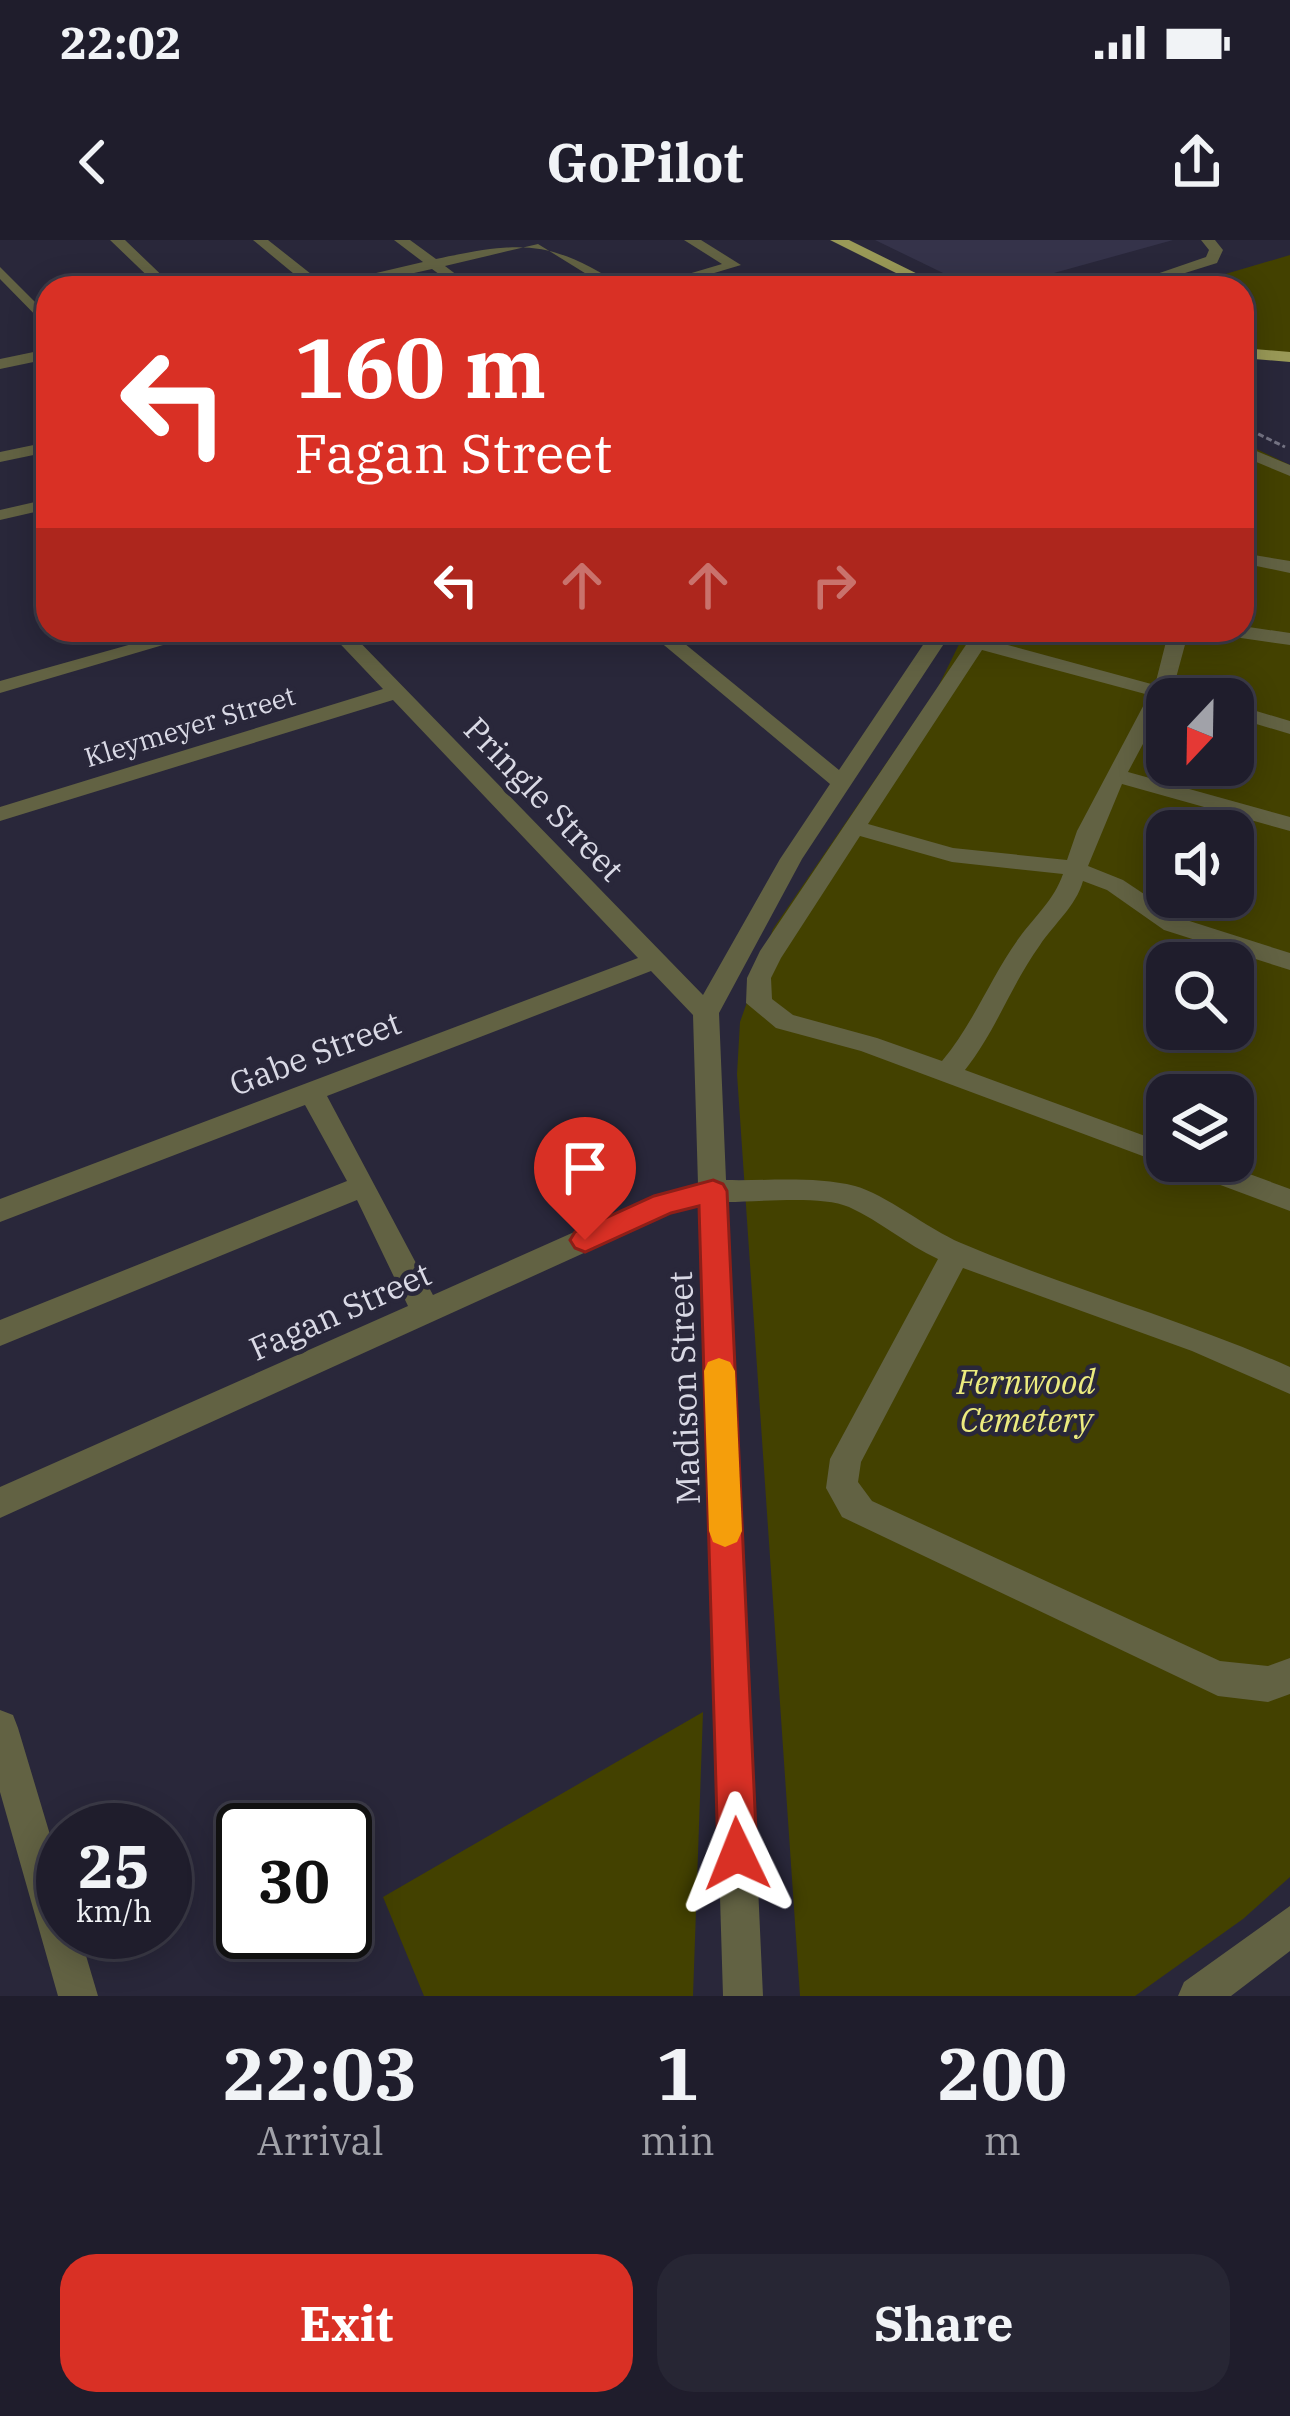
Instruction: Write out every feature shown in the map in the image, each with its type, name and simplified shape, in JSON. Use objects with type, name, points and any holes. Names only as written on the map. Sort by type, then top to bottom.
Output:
[{"type":"main road","points":[[837,240],[913,276]]},
{"type":"main road","points":[[1254,354],[1290,357]]},
{"type":"street","points":[[117,240],[155,276]]},
{"type":"street","points":[[260,240],[308,276]]},
{"type":"street","points":[[401,240],[450,276]]},
{"type":"street","points":[[379,276],[540,240],[599,276]]},
{"type":"street","points":[[691,240],[734,265],[693,276]]},
{"type":"street","points":[[1161,276],[1211,260],[1216,250],[1208,240]]},
{"type":"street","points":[[0,271],[36,310]]},
{"type":"street","points":[[0,297],[20,292]]},
{"type":"street","points":[[0,364],[36,356]]},
{"type":"street","points":[[0,457],[36,450]]},
{"type":"street","points":[[1254,455],[1290,471]]},
{"type":"street","points":[[0,515],[36,507]]},
{"type":"street","points":[[1254,560],[1290,567]]},
{"type":"street","points":[[1254,634],[1290,639]]},
{"type":"street","points":[[0,687],[161,642]]},
{"type":"street","name":"Pringle Street","points":[[348,642],[706,1013]]},
{"type":"street","points":[[671,642],[844,785]]},
{"type":"street","points":[[706,1013],[791,859],[935,642]]},
{"type":"street","points":[[981,642],[769,957],[759,978],[759,1004],[785,1022],[868,1043],[1146,1147]]},
{"type":"street","points":[[1000,642],[1146,687]]},
{"type":"street","points":[[1175,678],[1178,642]]},
{"type":"street","name":"Kleymeyer Street","points":[[0,814],[396,692]]},
{"type":"street","points":[[1254,717],[1290,728]]},
{"type":"street","points":[[947,1073],[976,1038],[1027,944],[1068,893],[1116,775],[1146,734]]},
{"type":"street","points":[[1116,775],[1290,824]]},
{"type":"street","points":[[856,828],[952,855],[1003,857],[1074,869],[1115,885],[1172,924],[1290,962]]},
{"type":"street","name":"Gabe Street","points":[[0,1211],[654,961]]},
{"type":"street","name":"Madison Street","points":[[706,1013],[743,1996]]},
{"type":"street","points":[[312,1093],[426,1312]]},
{"type":"street","points":[[1243,1182],[1290,1199]]},
{"type":"street","points":[[0,1333],[364,1186]]},
{"type":"street","name":"Fagan Street","points":[[0,1503],[664,1204],[713,1191],[828,1192],[855,1197],[914,1236],[956,1254],[1203,1342],[1290,1382]]},
{"type":"street","points":[[956,1254],[845,1459],[840,1486],[847,1501],[880,1522],[1201,1672],[1240,1683],[1268,1684],[1290,1676]]},
{"type":"street","points":[[0,1728],[78,1996]]},
{"type":"street","points":[[1198,1996],[1290,1926]]},
{"type":"path","points":[[1254,432],[1290,449]]},
{"type":"shaded area","points":[[875,240],[1173,240],[1043,276],[949,276]]},
{"type":"green space","points":[[1290,255],[1290,355],[1254,351],[1254,276],[1219,276]]},
{"type":"green space","name":"Fernwood Cemetery","points":[[1254,448],[1290,465],[1290,1877],[1243,1919],[1135,1996],[800,1996],[737,1074],[740,1022],[773,929],[937,689],[960,642],[1254,642]]},
{"type":"green space","points":[[703,1712],[693,1996],[424,1996],[383,1897]]},
{"type":"slow traffic","points":[[719,1371],[725,1531]]},
{"type":"route","points":[[585,1240],[664,1204],[713,1191],[737,1854]]}]
